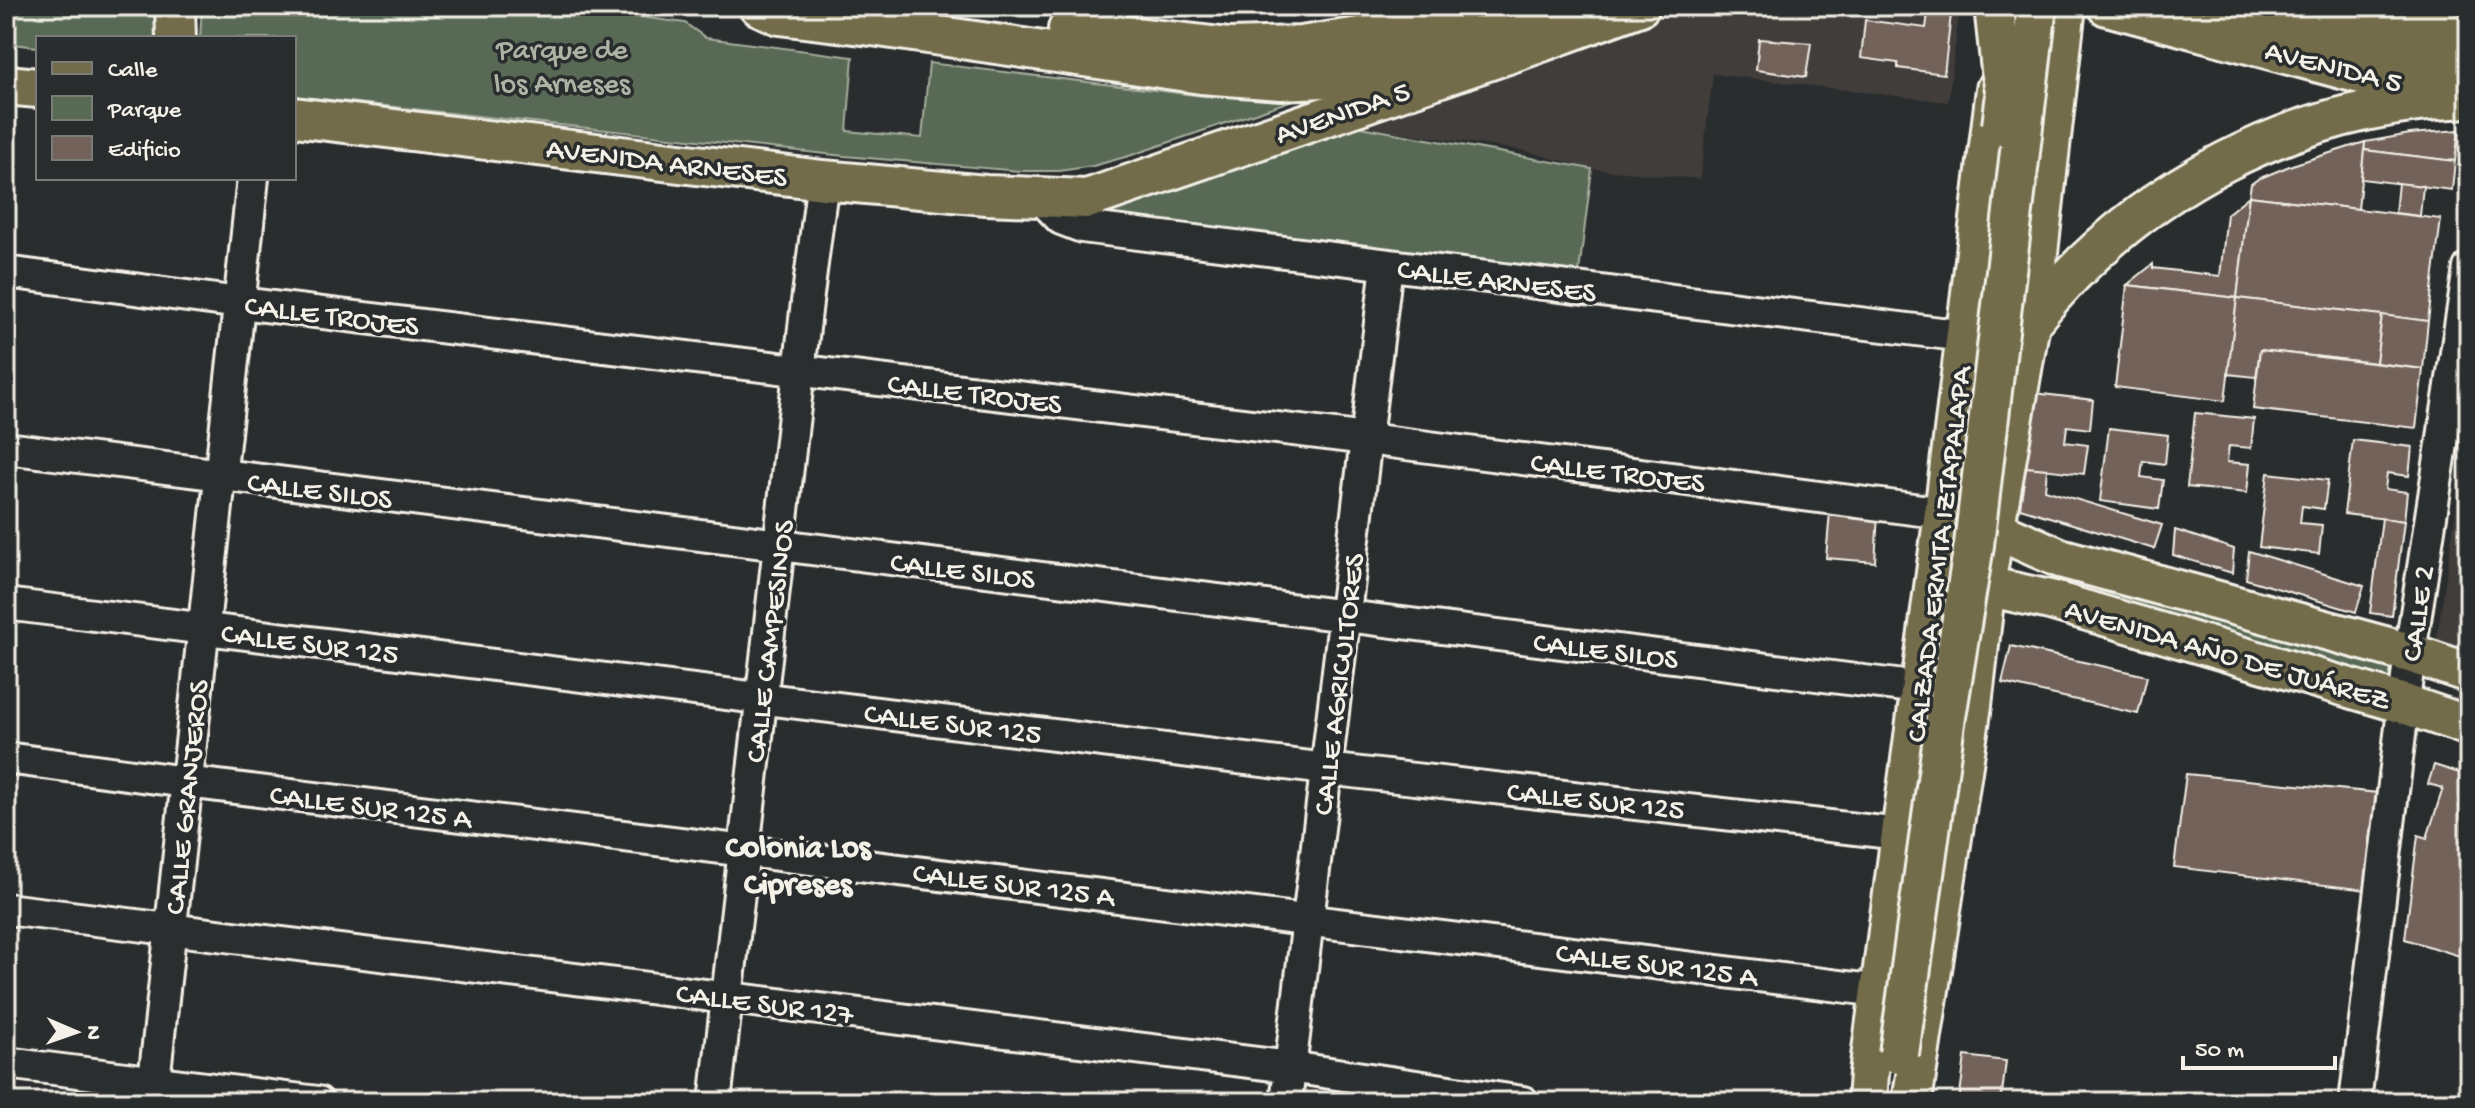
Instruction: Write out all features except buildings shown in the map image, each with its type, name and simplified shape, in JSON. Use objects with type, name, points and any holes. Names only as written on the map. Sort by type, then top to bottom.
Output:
[{"type":"main road","points":[[175,6],[176,36]]},
{"type":"main road","points":[[759,6],[779,15],[1110,20]]},
{"type":"main road","name":"AVENIDA 5","points":[[1110,20],[1230,48],[1301,46],[1366,36],[1458,6]]},
{"type":"main road","points":[[875,16],[1201,74],[1281,80],[1331,77],[1398,64],[1563,6]]},
{"type":"main road","name":"AVENIDA 5","points":[[1040,197],[1087,199],[1640,6]]},
{"type":"main road","points":[[1994,6],[2006,94]]},
{"type":"main road","name":"CALZADA ERMITA IZTAPALAPA","points":[[1867,1102],[1991,137],[2004,6]]},
{"type":"main road","name":"CALZADA ERMITA IZTAPALAPA","points":[[1995,529],[1977,501],[1976,493],[1984,292],[2015,6]]},
{"type":"main road","name":"CALZADA ERMITA IZTAPALAPA","points":[[1883,1102],[1899,1054],[1945,723],[1974,545],[2037,6]]},
{"type":"main road","name":"CALZADA ERMITA IZTAPALAPA","points":[[1912,1102],[1972,705],[1985,586],[2030,323],[2066,6]]},
{"type":"main road","name":"AVENIDA 5","points":[[2107,6],[2379,79],[2469,96]]},
{"type":"main road","points":[[2222,6],[2459,52]]},
{"type":"main road","name":"AVENIDA 5","points":[[2355,6],[2459,52]]},
{"type":"main road","points":[[6,85],[36,88]]},
{"type":"main road","points":[[2030,323],[2053,294],[2110,238],[2173,190],[2220,164],[2283,135],[2323,121],[2405,103],[2469,96]]},
{"type":"main road","name":"AVENIDA ARNESES","points":[[296,117],[823,180],[1040,197]]},
{"type":"main road","points":[[1991,137],[2007,122],[2021,118],[2037,123],[2051,140]]},
{"type":"main road","name":"AVENIDA AÑO DE JUÁREZ","points":[[1995,529],[2060,558],[2410,653],[2469,673]]},
{"type":"main road","points":[[2050,600],[2051,577],[2060,558]]},
{"type":"main road","name":"AVENIDA AÑO DE JUÁREZ","points":[[1985,586],[2050,600],[2469,726]]},
{"type":"street","name":"CALLE GRANJEROS","points":[[154,1081],[253,180]]},
{"type":"street","name":"CALLE CAMPESINOS","points":[[715,1102],[823,180]]},
{"type":"street","name":"CALLE ARNESES","points":[[1040,197],[1061,219],[1082,227],[1965,336]]},
{"type":"street","name":"CALLE AGRICULTORES","points":[[1286,1102],[1387,265]]},
{"type":"street","name":"CALLE 2","points":[[2355,1102],[2410,653],[2469,268]]},
{"type":"street","name":"CALLE TROJES","points":[[6,272],[1944,513]]},
{"type":"street","name":"CALLE SILOS","points":[[6,448],[1920,688]]},
{"type":"street","name":"CALLE SUR 125","points":[[6,604],[1326,769],[1900,834]]},
{"type":"street","name":"CALLE SUR 125 A","points":[[6,758],[1880,991]]},
{"type":"street","name":"CALLE SUR 127","points":[[6,909],[1290,1067],[1523,1102]]},
{"type":"street","points":[[6,1063],[154,1081],[206,1095],[318,1102]]},
{"type":"shaded area","points":[[1679,6],[1960,6],[1948,102],[1713,74],[1700,179],[1592,169],[1526,151],[1350,125],[1502,66]]},
{"type":"shaded area","points":[[2469,423],[2469,654],[2436,644]]},
{"type":"green space","points":[[6,6],[156,6],[155,36],[36,36],[36,47],[6,43]]},
{"type":"green space","name":"Parque de los Arneses","points":[[202,6],[560,6],[685,23],[706,38],[853,57],[847,131],[922,138],[929,63],[1212,97],[1266,96],[1343,83],[1093,166],[1059,171],[1020,171],[844,156],[296,96],[296,36],[200,36]]},
{"type":"green space","points":[[1350,125],[1592,169],[1579,272],[1308,239],[1098,218],[1098,211]]},
{"type":"green space","points":[[2111,583],[2398,658],[2394,697],[2082,607]]},
{"type":"district","name":"Colonia Los Cipreses","points":[[798,864]]}]
